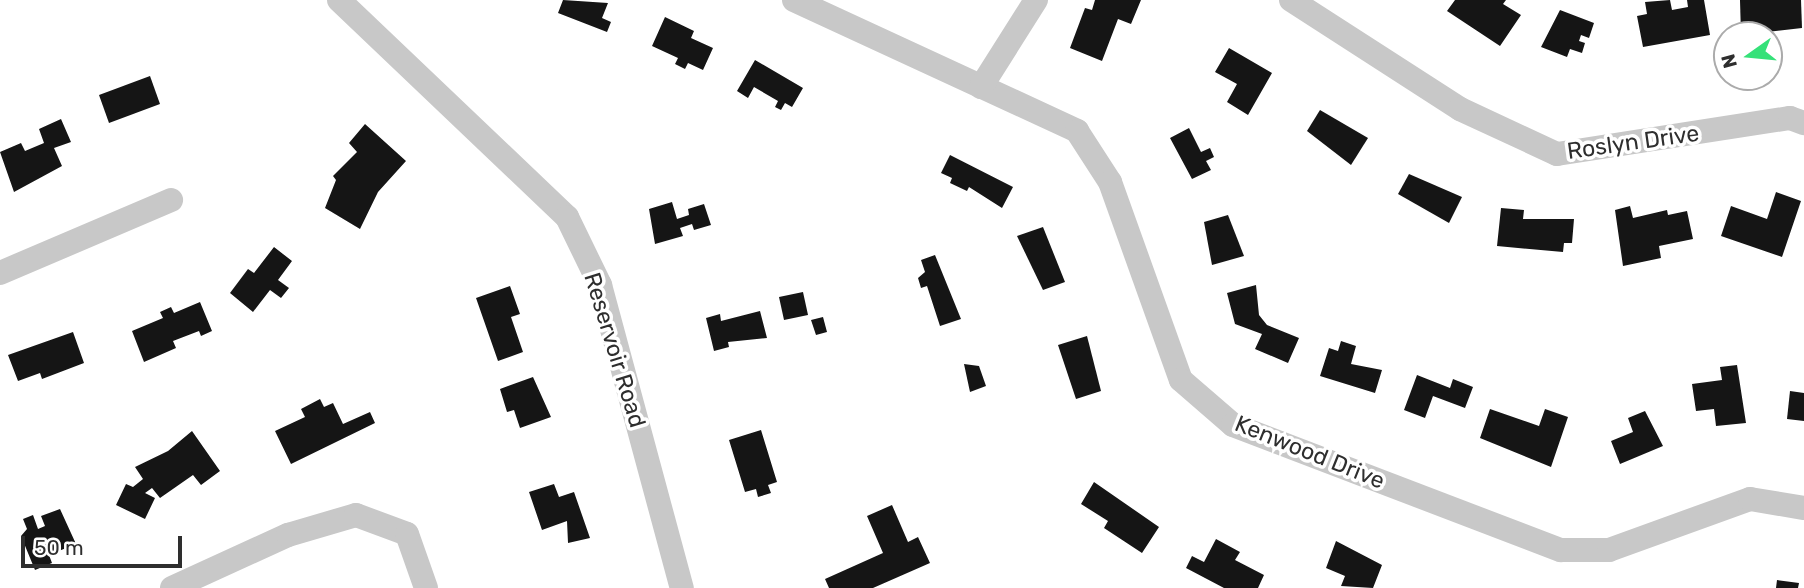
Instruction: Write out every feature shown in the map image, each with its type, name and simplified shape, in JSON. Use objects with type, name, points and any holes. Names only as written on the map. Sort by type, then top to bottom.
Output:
[{"type":"street","name":"Reservoir Road","points":[[339,0],[567,218],[600,285],[682,588]]},
{"type":"street","name":"Kenwood Drive","points":[[794,0],[1077,131],[1110,181],[1181,380],[1233,425],[1561,550],[1609,550],[1750,499],[1804,508]]},
{"type":"street","points":[[981,87],[1036,0]]},
{"type":"street","name":"Roslyn Drive","points":[[1291,0],[1460,109],[1557,154],[1790,118],[1804,123]]},
{"type":"street","points":[[0,273],[171,200]]},
{"type":"street","points":[[172,588],[288,536],[356,515],[408,534],[425,588]]},
{"type":"building","points":[[563,0],[608,3],[602,18],[611,22],[607,32],[558,13]]},
{"type":"building","points":[[1095,0],[1141,0],[1131,24],[1118,19],[1102,61],[1070,48],[1085,8],[1092,10]]},
{"type":"building","points":[[1455,0],[1506,0],[1503,4],[1521,15],[1500,46],[1447,11]]},
{"type":"building","points":[[1670,0],[1672,10],[1688,7],[1687,0],[1704,0],[1710,35],[1643,47],[1637,16],[1647,14],[1645,2]]},
{"type":"building","points":[[1740,0],[1801,0],[1802,28],[1783,30],[1783,21],[1741,21]]},
{"type":"building","points":[[1560,10],[1594,23],[1589,38],[1581,35],[1579,41],[1585,43],[1582,53],[1570,49],[1567,57],[1541,47]]},
{"type":"building","points":[[665,17],[694,31],[691,38],[713,48],[703,70],[688,63],[685,69],[675,64],[678,58],[652,46]]},
{"type":"building","points":[[1229,48],[1272,73],[1248,115],[1227,102],[1237,84],[1215,72]]},
{"type":"building","points":[[755,60],[803,88],[792,107],[785,103],[781,110],[775,107],[778,101],[754,87],[748,98],[737,91]]},
{"type":"building","points":[[150,76],[160,104],[109,123],[99,95]]},
{"type":"building","points":[[1320,110],[1368,138],[1351,165],[1307,131]]},
{"type":"building","points":[[61,119],[71,142],[54,148],[62,166],[14,192],[0,152],[21,143],[25,151],[44,143],[39,129]]},
{"type":"building","points":[[365,124],[406,161],[378,192],[360,229],[325,208],[336,180],[333,176],[357,152],[349,143]]},
{"type":"building","points":[[1189,128],[1201,152],[1210,148],[1214,157],[1206,161],[1211,170],[1192,179],[1170,138]]},
{"type":"building","points":[[950,155],[1013,187],[1002,208],[969,187],[967,191],[950,183],[952,178],[941,173]]},
{"type":"building","points":[[1409,174],[1462,197],[1449,223],[1398,194]]},
{"type":"building","points":[[1776,192],[1801,201],[1782,257],[1721,236],[1731,206],[1767,219]]},
{"type":"building","points":[[672,202],[677,219],[689,215],[688,209],[704,204],[711,225],[694,230],[692,224],[680,228],[683,236],[655,244],[649,209]]},
{"type":"building","points":[[1630,206],[1633,218],[1667,210],[1668,215],[1687,211],[1693,239],[1659,246],[1661,258],[1623,266],[1615,210]]},
{"type":"building","points":[[1501,208],[1524,210],[1523,219],[1574,219],[1572,243],[1564,243],[1563,252],[1497,246]]},
{"type":"building","points":[[1228,215],[1244,256],[1212,265],[1204,222]]},
{"type":"building","points":[[1043,227],[1065,282],[1043,290],[1017,236]]},
{"type":"building","points":[[274,247],[292,261],[278,280],[289,288],[281,298],[270,290],[253,312],[230,293],[248,269],[254,273]]},
{"type":"building","points":[[935,255],[961,319],[940,326],[927,286],[921,288],[918,278],[925,272],[921,260]]},
{"type":"building","points":[[1256,285],[1259,315],[1267,325],[1299,338],[1288,363],[1255,349],[1262,334],[1235,324],[1227,293]]},
{"type":"building","points":[[510,286],[520,314],[511,317],[523,352],[498,361],[476,298]]},
{"type":"building","points":[[803,292],[808,315],[784,320],[779,297]]},
{"type":"building","points":[[200,302],[212,331],[201,336],[199,331],[173,341],[176,348],[144,362],[132,331],[163,318],[160,312],[171,307],[174,313]]},
{"type":"building","points":[[760,311],[767,338],[728,342],[729,347],[714,351],[706,318],[720,314],[721,321]]},
{"type":"building","points":[[823,317],[827,332],[816,335],[811,320]]},
{"type":"building","points":[[73,332],[84,363],[42,379],[40,373],[18,381],[8,355]]},
{"type":"building","points":[[1087,336],[1101,391],[1076,399],[1058,345]]},
{"type":"building","points":[[1341,341],[1356,346],[1351,364],[1382,370],[1375,393],[1320,376],[1329,348],[1338,351]]},
{"type":"building","points":[[964,364],[979,366],[986,386],[970,392]]},
{"type":"building","points":[[1737,365],[1746,423],[1716,426],[1714,409],[1696,411],[1692,384],[1722,380],[1720,367]]},
{"type":"building","points":[[1417,375],[1450,388],[1453,379],[1473,387],[1465,408],[1433,396],[1425,418],[1404,410]]},
{"type":"building","points":[[533,377],[551,417],[520,428],[514,410],[507,412],[500,389]]},
{"type":"building","points":[[1790,391],[1804,393],[1804,421],[1787,419]]},
{"type":"building","points":[[320,399],[324,407],[333,403],[343,424],[370,412],[375,423],[291,464],[275,431],[305,417],[301,409]]},
{"type":"building","points":[[1490,409],[1539,426],[1545,409],[1568,417],[1551,467],[1480,438]]},
{"type":"building","points":[[1645,411],[1663,446],[1620,464],[1611,441],[1633,432],[1628,418]]},
{"type":"building","points":[[761,430],[777,482],[768,485],[771,493],[758,497],[756,489],[745,492],[729,440]]},
{"type":"building","points":[[192,431],[220,471],[201,485],[193,475],[160,498],[152,488],[145,493],[155,498],[145,519],[116,505],[126,484],[133,487],[143,479],[135,467],[168,451]]},
{"type":"building","points":[[1094,482],[1159,527],[1142,553],[1104,528],[1108,521],[1081,504]]},
{"type":"building","points":[[554,484],[559,497],[574,492],[590,538],[568,543],[567,521],[542,530],[529,492]]},
{"type":"building","points":[[892,505],[908,542],[918,537],[930,563],[873,588],[829,588],[825,579],[883,553],[867,516]]},
{"type":"building","points":[[60,509],[76,544],[49,555],[52,563],[35,570],[21,536],[27,529],[23,519],[33,515],[38,529],[45,526],[41,516]]},
{"type":"building","points":[[1216,539],[1240,552],[1235,560],[1264,575],[1258,588],[1224,588],[1186,568],[1192,556],[1204,562]]},
{"type":"building","points":[[1336,541],[1382,565],[1373,588],[1341,586],[1345,576],[1326,568]]},
{"type":"building","points":[[1777,580],[1799,583],[1798,588],[1776,588]]}]
